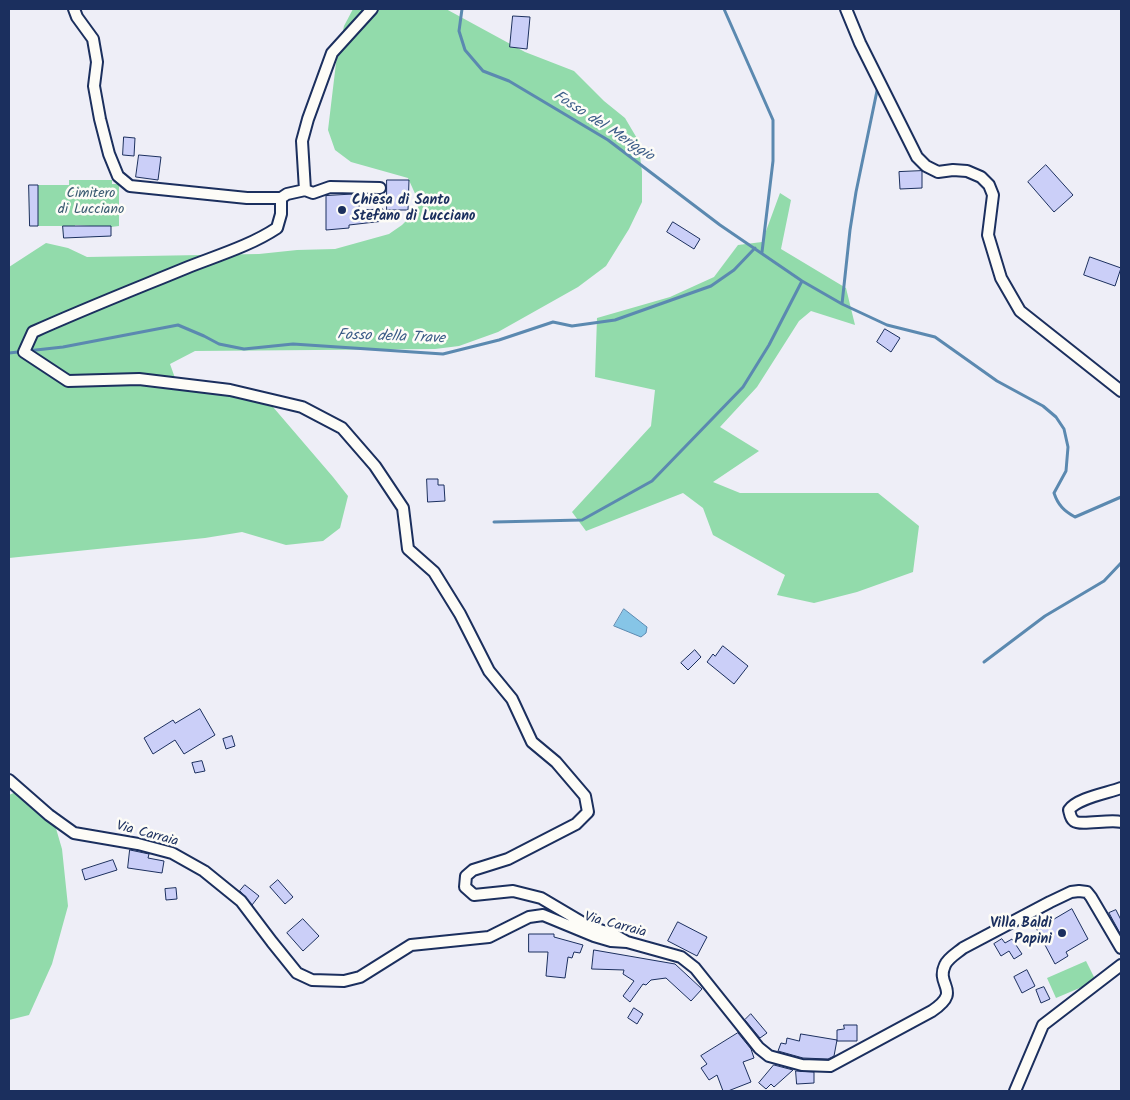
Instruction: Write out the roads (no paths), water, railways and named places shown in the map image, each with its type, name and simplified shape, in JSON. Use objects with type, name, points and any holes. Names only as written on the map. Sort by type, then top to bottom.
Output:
[{"type":"street","points":[[74,9],[77,17],[93,39],[97,62],[94,86],[109,154],[118,176],[130,186],[246,198],[281,198],[287,194],[305,190],[313,193],[330,187],[380,188]]},
{"type":"street","points":[[305,190],[302,141],[332,53],[372,9]]},
{"type":"street","points":[[846,9],[860,43],[917,157],[926,166],[938,172],[968,171],[982,177],[989,185],[993,195],[988,235],[1001,278],[1020,311],[1121,391]]},
{"type":"street","points":[[281,198],[281,214],[277,228],[268,234],[33,332],[24,352],[68,381],[139,379],[230,390],[302,407],[342,428],[375,466],[403,508],[408,549],[434,572],[460,614],[489,671],[512,699],[532,742],[556,762],[585,796],[588,812],[576,824],[508,859],[473,870],[466,876],[465,887],[474,895],[513,891],[541,898],[590,927],[613,934],[627,942]]},
{"type":"street","name":"Via Carraia","points":[[9,780],[74,833],[138,844],[172,853],[204,871],[242,901],[298,973],[312,980],[344,981],[360,977],[411,945],[489,937],[529,917],[543,915],[594,936],[611,941],[627,942],[681,957],[695,968],[733,1018],[759,1048],[768,1056],[802,1065],[830,1066],[943,1004],[948,990],[943,973],[945,965],[950,958],[963,948],[1071,892],[1087,892],[1121,948]]},
{"type":"street","points":[[1121,788],[1080,801],[1072,805],[1069,810],[1073,821],[1115,820],[1121,822]]},
{"type":"street","points":[[1015,1091],[1042,1025],[1121,965]]},
{"type":"water","points":[[624,609],[647,627],[646,633],[641,637],[614,626]]},
{"type":"waterway","name":"Fosso del Meriggio","points":[[462,9],[459,31],[465,50],[483,71],[509,81],[608,140],[720,225],[802,281],[842,304],[887,325],[935,337],[997,381],[1043,406],[1056,417],[1064,429],[1068,447],[1066,471],[1054,493],[1057,501],[1068,512],[1075,517],[1121,497]]},
{"type":"waterway","points":[[724,9],[773,120],[773,161],[762,252]]},
{"type":"waterway","points":[[842,304],[856,192],[878,86]]},
{"type":"waterway","name":"Fosso della Trave","points":[[9,353],[63,347],[178,325],[219,344],[244,349],[293,344],[443,354],[499,340],[553,322],[572,326],[615,320],[711,286],[734,270],[755,248]]},
{"type":"waterway","points":[[494,522],[582,520],[652,481],[743,387],[769,345],[802,281]]},
{"type":"waterway","points":[[984,662],[1045,616],[1104,581],[1121,563]]},
{"type":"place","name":"Chiesa di Santo Stefano di Lucciano","points":[[342,210]]},
{"type":"place","name":"Villa Baldi Papini","points":[[1062,933]]},
{"type":"park label","name":"Cimitero di Lucciano","points":[[91,204]]}]
